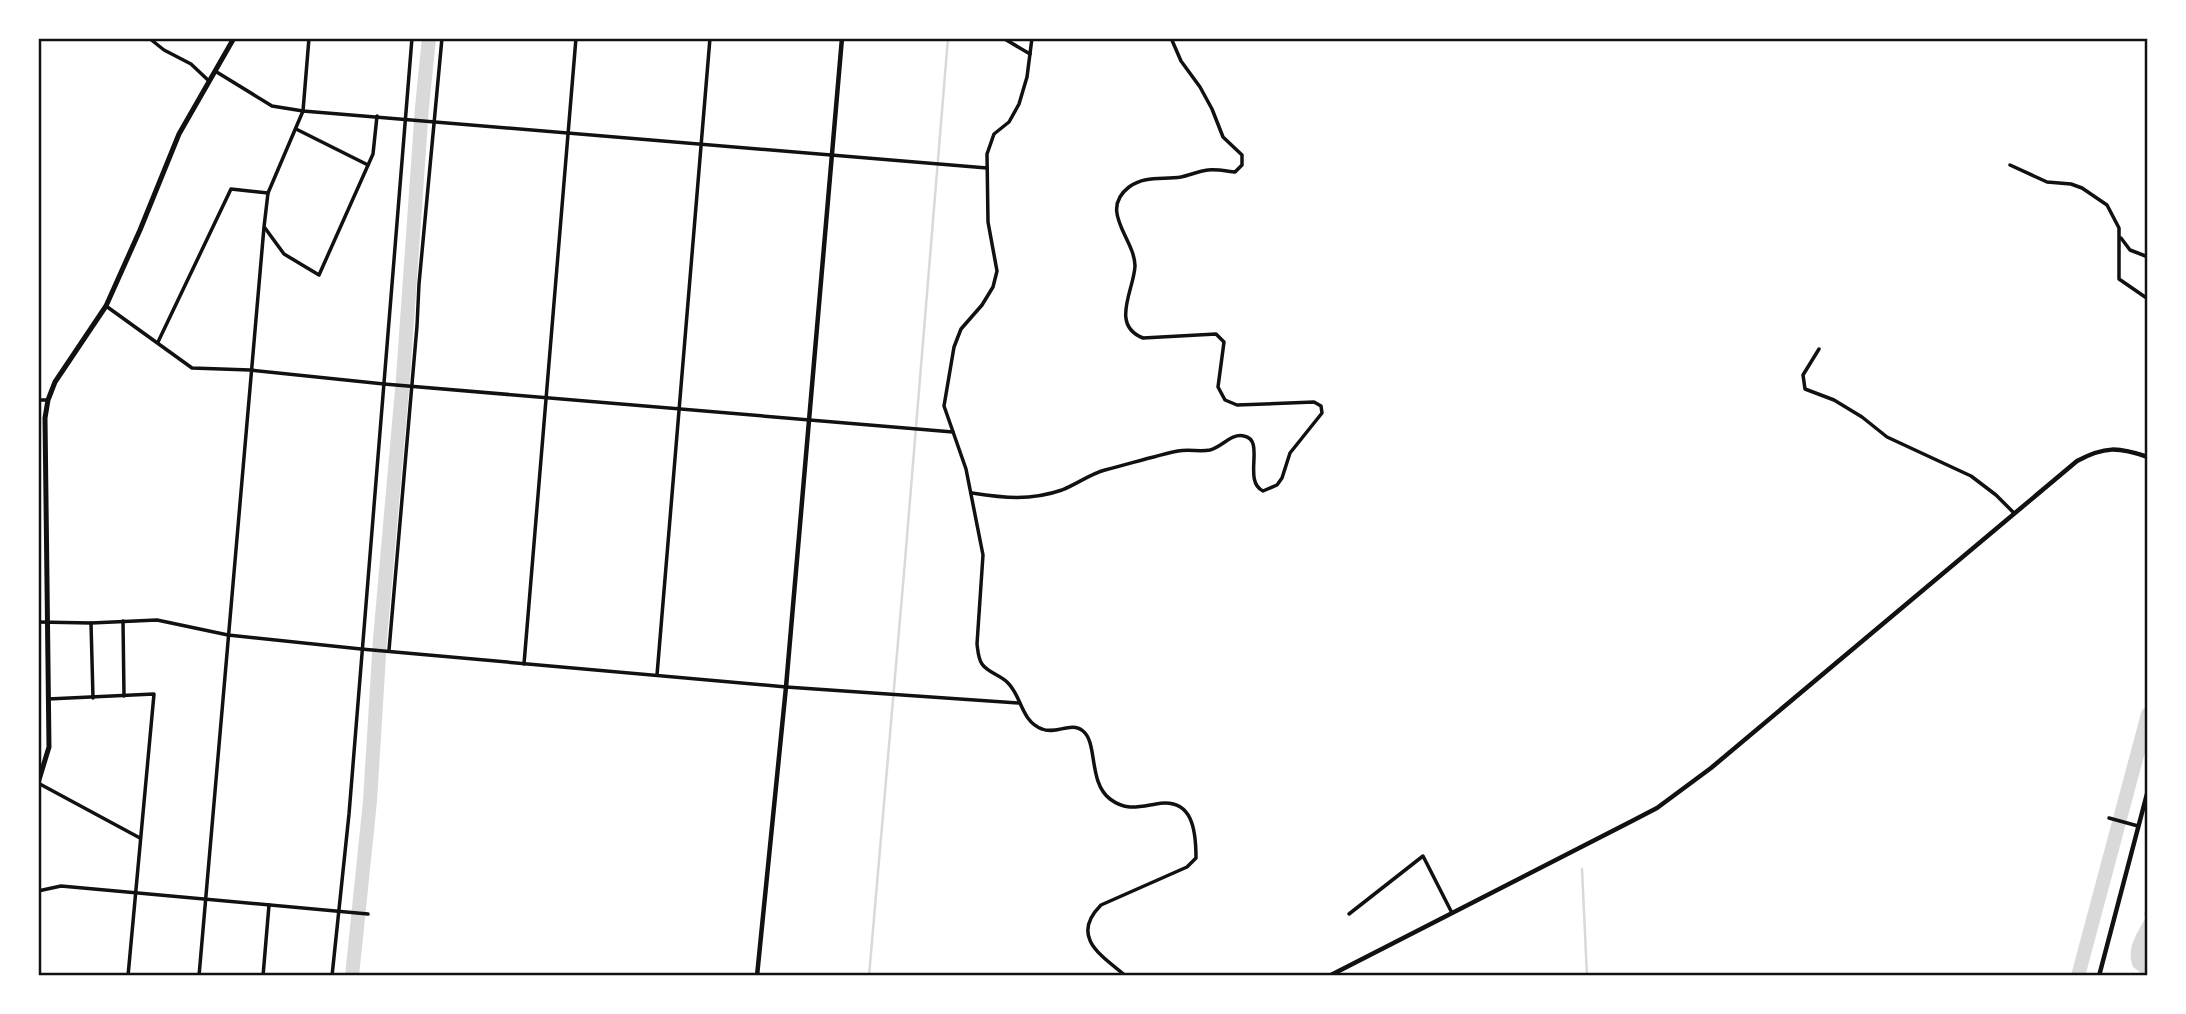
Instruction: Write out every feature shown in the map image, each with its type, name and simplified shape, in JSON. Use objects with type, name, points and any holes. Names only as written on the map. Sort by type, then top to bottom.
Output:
[{"type":"main road","points":[[38,783],[49,747],[45,418],[48,400],[55,382],[106,306],[179,134],[234,38]]},
{"type":"street","points":[[149,38],[164,50],[191,64],[209,81]]},
{"type":"street","points":[[199,975],[264,227],[268,193],[303,111],[309,38]]},
{"type":"street","points":[[332,975],[349,814],[360,649],[412,38]]},
{"type":"street","points":[[389,650],[442,38]]},
{"type":"street","points":[[524,664],[576,38]]},
{"type":"street","points":[[657,676],[710,38]]},
{"type":"street","points":[[757,975],[786,687],[842,38]]},
{"type":"street","points":[[1003,38],[1030,54]]},
{"type":"street","points":[[1032,38],[1027,77],[1019,104],[1009,122],[995,134],[987,153],[988,222],[996,271],[993,287],[982,305],[961,329],[954,346],[944,406],[972,493],[983,555],[978,657],[985,668],[1010,684],[1032,724],[1050,732],[1074,727],[1089,737],[1099,787],[1108,798],[1124,807],[1143,808],[1158,803],[1175,806],[1186,811],[1196,834],[1196,858],[1187,867],[1101,905],[1094,912],[1088,926],[1091,944],[1126,975]]},
{"type":"street","points":[[972,493],[1012,500],[1061,490],[1093,473],[1180,450],[1212,450],[1236,436],[1250,439],[1254,453],[1256,486],[1263,491],[1269,490],[1283,478],[1290,453],[1322,413],[1321,406],[1314,402],[1237,405],[1225,400],[1217,387],[1224,342],[1216,334],[1143,338],[1129,329],[1126,318],[1127,300],[1135,268],[1133,254],[1117,218],[1117,203],[1127,188],[1142,180],[1180,177],[1209,170],[1235,172],[1242,165],[1242,155],[1223,137],[1212,109],[1181,61],[1171,38]]},
{"type":"street","points":[[215,71],[272,106],[303,111],[987,168]]},
{"type":"street","points":[[264,227],[284,254],[319,275],[373,154],[377,116]]},
{"type":"street","points":[[296,129],[368,165]]},
{"type":"street","points":[[2010,165],[2047,183],[2071,184],[2100,199],[2114,215],[2120,236],[2119,279],[2147,299]]},
{"type":"street","points":[[158,342],[230,189],[268,193]]},
{"type":"street","points":[[2120,236],[2130,250],[2147,257]]},
{"type":"street","points":[[106,306],[192,368],[250,370],[411,387],[953,432]]},
{"type":"street","points":[[1819,349],[1803,374],[1805,389],[1834,400],[1862,416],[1887,437],[1971,476],[2014,513]]},
{"type":"street","points":[[38,400],[48,400]]},
{"type":"street","points":[[1329,975],[1621,827],[1673,797],[2077,461],[2107,449],[2128,450],[2147,457]]},
{"type":"street","points":[[38,481],[47,483]]},
{"type":"street","points":[[38,622],[157,620],[228,635],[360,649],[786,687],[1019,703]]},
{"type":"street","points":[[123,621],[124,696]]},
{"type":"street","points":[[91,623],[93,698]]},
{"type":"street","points":[[48,699],[154,694],[128,975]]},
{"type":"street","points":[[38,783],[140,838]]},
{"type":"street","points":[[2099,975],[2147,790]]},
{"type":"street","points":[[2109,818],[2138,826]]},
{"type":"street","points":[[1349,914],[1423,856],[1452,914]]},
{"type":"street","points":[[38,891],[61,886],[368,914]]},
{"type":"street","points":[[263,975],[270,905]]},
{"type":"shaded area","points":[[2147,907],[2148,975],[2144,975],[2133,967],[2131,953],[2146,917],[2144,914]]},
{"type":"waterway","points":[[352,976],[370,801],[380,639],[429,38]]},
{"type":"waterway","points":[[869,976],[948,38]]},
{"type":"waterway","points":[[2078,976],[2148,714]]},
{"type":"waterway","points":[[1582,869],[1587,976]]}]
